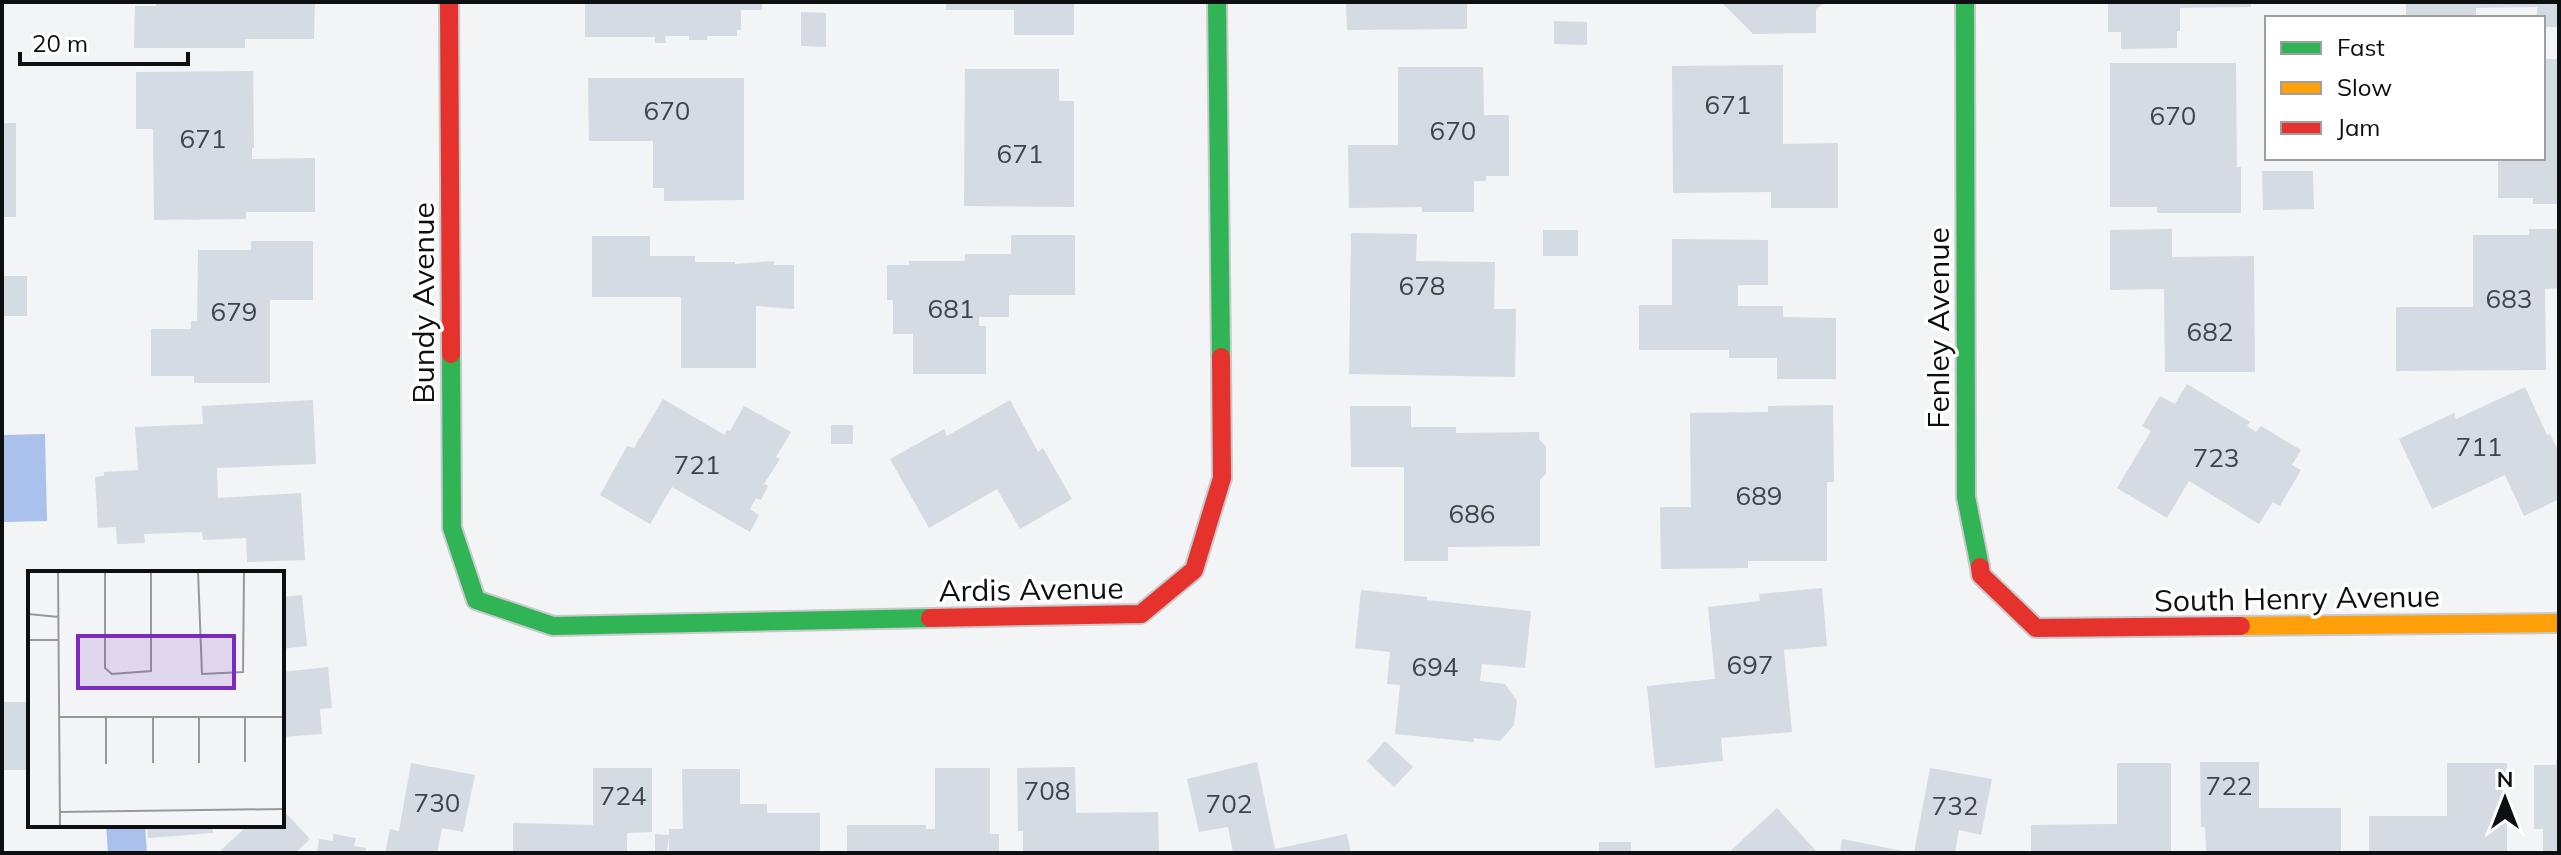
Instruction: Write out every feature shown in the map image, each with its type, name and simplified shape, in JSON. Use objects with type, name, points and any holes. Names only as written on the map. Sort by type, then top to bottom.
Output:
[{"type":"street","name":"Bundy Avenue","points":[[449,2],[452,528],[476,600]]},
{"type":"street","name":"Ardis Avenue","points":[[476,600],[553,626],[1141,614],[1194,570],[1222,478],[1217,2]]},
{"type":"street","name":"Fenley Avenue","points":[[1965,2],[1966,497],[1981,575],[2036,628]]},
{"type":"street","name":"South Henry Avenue","points":[[2036,628],[2559,623]]},
{"type":"water","points":[[45,434],[47,521],[4,522],[3,435]]},
{"type":"water","points":[[106,827],[145,827],[147,853],[108,853]]},
{"type":"building","points":[[156,2],[315,2],[314,39],[245,39],[245,48],[134,48],[135,6],[156,6]]},
{"type":"building","points":[[585,2],[762,2],[762,10],[741,10],[741,30],[737,30],[737,36],[707,36],[707,40],[689,40],[689,36],[665,36],[666,43],[655,43],[655,37],[585,37]]},
{"type":"building","points":[[946,2],[1074,2],[1074,35],[1014,35],[1014,10],[946,10]]},
{"type":"building","points":[[1346,2],[1467,2],[1467,29],[1347,30]]},
{"type":"building","points":[[1721,2],[1826,2],[1816,9],[1816,33],[1753,34]]},
{"type":"building","points":[[2108,2],[2251,2],[2251,7],[2180,8],[2177,48],[2121,49],[2121,32],[2108,32]]},
{"type":"building","points":[[2406,2],[2559,2],[2559,27],[2545,27],[2545,16],[2537,16],[2537,7],[2476,8],[2476,16],[2406,16]]},
{"type":"building","points":[[801,12],[826,13],[826,47],[801,46]]},
{"type":"building","points":[[1554,21],[1587,22],[1587,45],[1554,44]]},
{"type":"building","points":[[2545,59],[2559,59],[2559,204],[2533,204],[2533,198],[2498,198],[2498,160],[2545,160]]},
{"type":"building","points":[[2110,63],[2236,63],[2237,167],[2241,167],[2241,213],[2157,213],[2157,207],[2110,207]]},
{"type":"building","points":[[1783,65],[1783,144],[1838,143],[1838,208],[1771,208],[1771,192],[1673,193],[1672,66]]},
{"type":"building","points":[[1398,67],[1483,67],[1484,115],[1509,115],[1509,176],[1486,176],[1486,181],[1474,181],[1474,212],[1422,212],[1422,207],[1349,208],[1348,145],[1398,145]]},
{"type":"building","points":[[965,69],[1059,69],[1059,101],[1074,101],[1074,207],[964,206]]},
{"type":"building","points":[[253,71],[252,159],[315,158],[315,212],[246,212],[246,219],[154,220],[153,129],[136,129],[136,72]]},
{"type":"building","points":[[588,78],[744,78],[744,200],[664,201],[664,188],[653,188],[653,141],[589,141]]},
{"type":"building","points":[[2,123],[16,123],[16,217],[2,217]]},
{"type":"building","points":[[2262,171],[2313,171],[2314,209],[2263,210]]},
{"type":"building","points":[[2172,229],[2172,257],[2254,256],[2255,372],[2165,372],[2164,289],[2110,290],[2110,230]]},
{"type":"building","points":[[2529,229],[2559,229],[2559,288],[2545,289],[2546,370],[2396,371],[2396,307],[2473,307],[2473,235],[2529,235]]},
{"type":"building","points":[[1543,230],[1578,230],[1578,256],[1543,256]]},
{"type":"building","points":[[1351,233],[1417,234],[1416,261],[1495,262],[1494,309],[1516,309],[1515,377],[1349,374]]},
{"type":"building","points":[[1011,235],[1075,235],[1075,295],[1009,295],[1009,317],[979,317],[979,326],[986,326],[986,374],[913,374],[913,334],[893,334],[893,300],[887,300],[887,265],[909,265],[909,261],[965,261],[965,254],[1011,254]]},
{"type":"building","points":[[592,236],[650,236],[650,256],[695,256],[695,262],[735,264],[774,261],[774,265],[794,265],[794,309],[756,306],[756,368],[681,368],[681,297],[592,297]]},
{"type":"building","points":[[1672,239],[1768,240],[1768,285],[1738,285],[1738,306],[1783,306],[1783,317],[1836,318],[1836,379],[1777,379],[1777,358],[1729,358],[1729,350],[1639,350],[1639,305],[1672,305]]},
{"type":"building","points":[[251,241],[313,241],[313,300],[270,300],[270,383],[194,383],[194,376],[151,376],[151,329],[191,329],[191,321],[197,321],[198,250],[251,250]]},
{"type":"building","points":[[2,276],[27,276],[27,316],[2,316]]},
{"type":"building","points":[[2187,384],[2250,422],[2247,426],[2256,432],[2261,426],[2301,450],[2292,465],[2301,470],[2280,506],[2273,502],[2259,524],[2189,481],[2167,518],[2117,488],[2151,431],[2142,426],[2160,396],[2175,404]]},
{"type":"building","points":[[2525,387],[2547,435],[2550,434],[2559,453],[2559,499],[2524,516],[2505,475],[2432,509],[2399,439],[2454,413],[2456,419]]},
{"type":"building","points":[[663,399],[725,435],[744,406],[791,432],[776,457],[780,459],[764,484],[768,486],[761,500],[756,498],[750,509],[759,515],[750,532],[672,487],[650,524],[600,495],[627,446],[634,448]]},
{"type":"building","points":[[313,400],[316,464],[217,468],[218,498],[301,493],[305,560],[247,562],[246,538],[203,540],[202,532],[144,534],[145,543],[117,544],[116,527],[98,528],[95,477],[104,476],[104,472],[138,470],[135,427],[203,424],[202,406]]},
{"type":"building","points":[[1010,400],[1038,452],[1043,448],[1072,499],[1020,529],[997,489],[929,528],[890,459],[944,429],[947,436]]},
{"type":"building","points":[[1833,405],[1834,482],[1827,482],[1827,561],[1748,561],[1748,568],[1661,569],[1660,507],[1691,507],[1690,413],[1768,412],[1768,406]]},
{"type":"building","points":[[1350,406],[1411,406],[1411,427],[1456,427],[1456,433],[1539,432],[1539,439],[1546,446],[1546,474],[1540,480],[1540,546],[1448,547],[1448,561],[1404,561],[1404,467],[1351,467]]},
{"type":"building","points":[[831,425],[853,425],[853,444],[831,444]]},
{"type":"building","points":[[1822,588],[1827,646],[1784,650],[1792,732],[1721,738],[1723,761],[1655,768],[1647,686],[1715,679],[1708,607],[1760,601],[1759,594]]},
{"type":"building","points":[[1361,590],[1531,611],[1525,668],[1482,664],[1480,681],[1505,684],[1517,701],[1514,725],[1500,741],[1474,738],[1474,742],[1395,734],[1400,685],[1387,684],[1390,652],[1355,648]]},
{"type":"building","points":[[302,595],[307,646],[284,649],[284,597]]},
{"type":"building","points":[[328,667],[332,708],[320,709],[322,734],[284,737],[284,672]]},
{"type":"building","points":[[2,702],[28,702],[28,770],[2,770]]},
{"type":"building","points":[[1385,741],[1413,767],[1394,787],[1367,761]]},
{"type":"building","points":[[2556,760],[2559,760],[2559,853],[2543,853],[2543,829],[2534,829],[2534,765],[2556,765]]},
{"type":"building","points":[[1257,762],[1275,849],[1347,834],[1351,853],[1233,853],[1228,827],[1199,832],[1187,779]]},
{"type":"building","points":[[2200,762],[2259,762],[2259,808],[2341,808],[2341,853],[2206,853],[2205,827],[2201,827]]},
{"type":"building","points":[[411,763],[475,775],[463,832],[442,828],[437,853],[385,853],[390,829],[399,831]]},
{"type":"building","points":[[2117,763],[2171,763],[2171,853],[2031,853],[2031,825],[2117,824]]},
{"type":"building","points":[[2447,763],[2507,763],[2507,853],[2369,853],[2369,816],[2447,816]]},
{"type":"building","points":[[1075,767],[1076,813],[1158,812],[1159,853],[1023,853],[1023,831],[1018,831],[1017,768]]},
{"type":"building","points":[[593,768],[652,768],[652,832],[627,833],[627,853],[513,853],[513,823],[593,825]]},
{"type":"building","points":[[935,768],[990,768],[990,834],[999,834],[999,853],[847,853],[847,825],[926,825],[926,829],[935,829]]},
{"type":"building","points":[[1930,768],[1992,779],[1981,835],[1959,830],[1955,853],[1914,853]]},
{"type":"building","points":[[682,769],[740,769],[740,804],[767,804],[767,813],[820,813],[820,853],[669,853],[669,829],[683,829]]},
{"type":"building","points":[[1777,808],[1818,853],[1728,853]]},
{"type":"building","points":[[284,811],[310,839],[295,853],[218,853],[246,827],[284,827]]},
{"type":"building","points":[[147,827],[212,827],[213,833],[148,838]]},
{"type":"building","points":[[333,834],[356,838],[354,846],[366,848],[365,853],[317,853],[319,839],[333,841]]},
{"type":"building","points":[[655,834],[669,835],[667,853],[649,853],[649,850],[655,851]]},
{"type":"building","points":[[1842,839],[1908,852],[1908,853],[1840,853]]},
{"type":"building","points":[[1599,842],[1631,842],[1631,853],[1599,853]]},
{"type":"traffic: fast","points":[[1217,2],[1221,357]]},
{"type":"traffic: fast","points":[[1965,2],[1966,497],[1980,567]]},
{"type":"traffic: fast","points":[[451,354],[452,528],[476,600],[553,626],[930,618]]},
{"type":"traffic: slow","points":[[2241,626],[2559,623]]},
{"type":"traffic: jam","points":[[449,2],[451,354]]},
{"type":"traffic: jam","points":[[930,618],[1141,614],[1194,570],[1222,478],[1221,357]]},
{"type":"traffic: jam","points":[[1980,567],[1981,575],[2036,628],[2241,626]]}]
